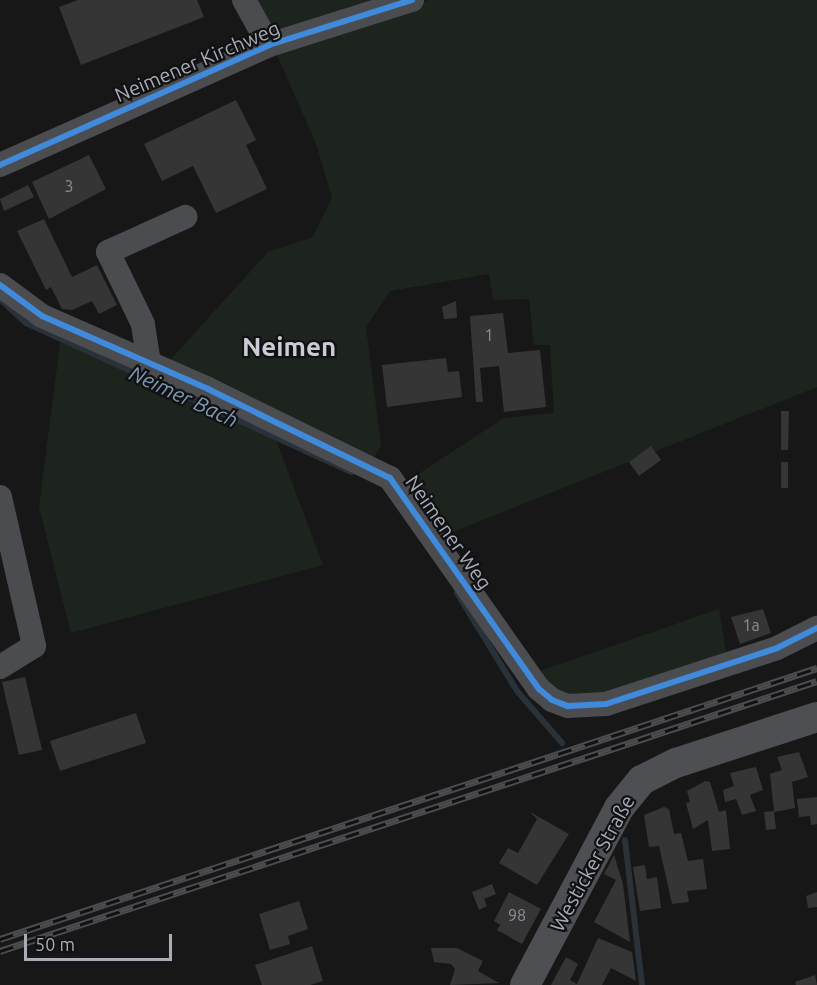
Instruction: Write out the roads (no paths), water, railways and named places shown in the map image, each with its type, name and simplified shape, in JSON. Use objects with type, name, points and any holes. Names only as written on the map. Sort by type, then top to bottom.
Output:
[{"type":"main road","name":"Westicker Straße","points":[[525,985],[619,808],[642,780],[676,763],[817,717]]},
{"type":"street","points":[[244,0],[269,45]]},
{"type":"street","name":"Neimener Kirchweg","points":[[0,165],[269,45],[412,0]]},
{"type":"street","points":[[149,363],[142,324],[108,252],[185,217]]},
{"type":"street","name":"Neimener Weg","points":[[0,285],[42,316],[149,363],[390,478],[539,689],[552,700],[568,706],[606,704],[777,648],[817,628]]},
{"type":"street","points":[[0,497],[34,646],[0,667]]},
{"type":"waterway","name":"Neimer Bach","points":[[0,299],[26,323],[351,472]]},
{"type":"waterway","name":"Neimer Bach","points":[[457,593],[517,691],[562,743]]},
{"type":"waterway","name":"Neimer Bach","points":[[625,840],[642,985]]},
{"type":"railway","points":[[0,939],[817,668]]},
{"type":"railway","points":[[0,951],[817,681]]},
{"type":"district","name":"Neimen","points":[[289,347]]}]
